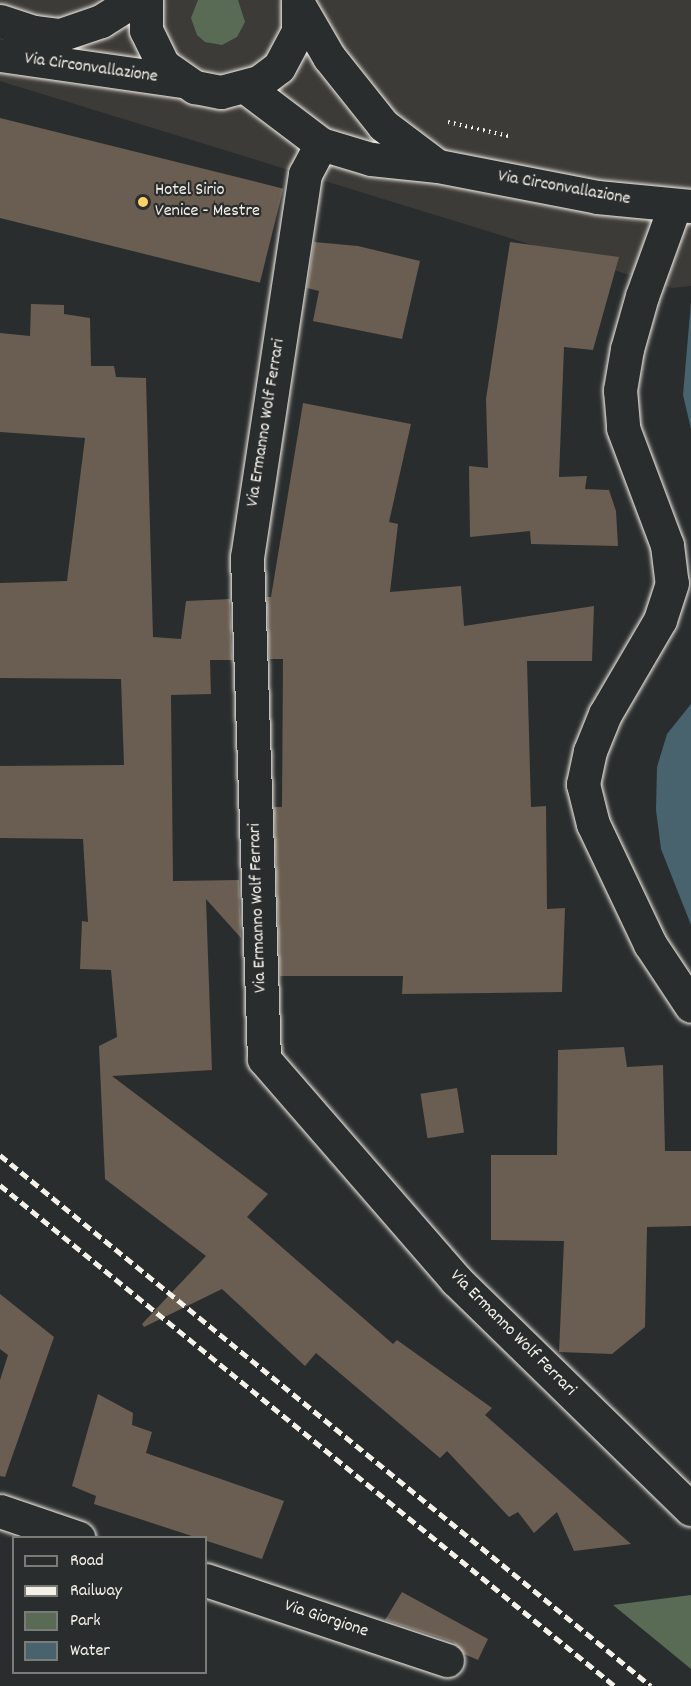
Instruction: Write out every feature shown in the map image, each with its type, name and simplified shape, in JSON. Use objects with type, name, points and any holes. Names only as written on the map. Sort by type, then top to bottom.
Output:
[{"type":"street","name":"Via Circonvallazione","points":[[0,21],[34,32],[60,34],[101,21],[134,0]]},
{"type":"street","points":[[146,0],[144,17],[150,42],[163,65],[183,81]]},
{"type":"street","name":"Via Circonvallazione","points":[[299,3],[329,57],[383,125],[438,166]]},
{"type":"street","points":[[247,88],[270,75],[287,56],[298,32],[299,3]]},
{"type":"street","name":"Via Circonvallazione","points":[[0,55],[183,81],[221,92],[247,88],[321,144],[371,159],[438,166],[597,197],[683,206]]},
{"type":"street","name":"Via Ermanno Wolf Ferrari","points":[[321,144],[305,174],[247,557],[264,1059],[456,1280],[691,1509]]},
{"type":"street","points":[[683,206],[639,306],[620,390],[623,428],[667,545],[672,583],[660,620],[605,714],[590,751],[583,784],[593,824],[650,944],[691,1006]]},
{"type":"street","points":[[0,1511],[73,1536]]},
{"type":"street","name":"Via Giorgione","points":[[207,1580],[447,1660]]},
{"type":"shaded area","points":[[0,0],[691,0],[691,286],[672,288],[0,81]]},
{"type":"green space","points":[[198,0],[238,0],[245,22],[237,37],[222,45],[205,42],[197,35],[191,18]]},
{"type":"green space","points":[[691,1595],[691,1669],[613,1605]]},
{"type":"water","points":[[691,302],[691,429],[683,395]]},
{"type":"water","points":[[691,704],[691,925],[661,849],[656,810],[657,767],[667,734]]},
{"type":"building","name":"Hotel Sirio Venice - Mestre","points":[[0,118],[283,189],[260,283],[0,218]]},
{"type":"building","points":[[314,242],[358,246],[420,261],[402,339],[313,321],[319,291],[307,288]]},
{"type":"building","points":[[510,242],[619,257],[593,350],[564,347],[559,477],[587,476],[585,489],[609,490],[616,511],[618,546],[531,544],[530,531],[470,537],[469,466],[488,468],[486,399]]},
{"type":"building","points":[[31,304],[64,305],[64,314],[90,318],[91,366],[114,366],[116,377],[146,378],[153,637],[181,639],[186,601],[230,599],[232,660],[210,660],[211,694],[171,695],[173,881],[239,880],[241,938],[206,899],[212,1070],[112,1076],[268,1194],[247,1217],[393,1344],[397,1340],[492,1408],[485,1415],[631,1544],[574,1551],[557,1512],[534,1533],[518,1512],[509,1517],[447,1451],[440,1458],[316,1353],[305,1366],[222,1289],[144,1327],[142,1324],[206,1256],[105,1179],[99,1046],[117,1037],[111,970],[80,969],[82,921],[88,922],[83,839],[0,838],[0,766],[124,765],[121,679],[0,678],[0,583],[67,581],[85,438],[0,432],[0,333],[30,336]]},
{"type":"building","points":[[303,403],[411,424],[389,522],[398,524],[390,592],[461,586],[464,626],[594,606],[592,661],[527,661],[531,807],[546,806],[547,909],[565,908],[562,992],[402,994],[403,976],[280,976],[274,807],[282,807],[283,659],[269,659],[267,597],[271,597]]},
{"type":"building","points":[[624,1047],[627,1067],[663,1065],[665,1151],[691,1151],[691,1226],[647,1227],[645,1327],[612,1354],[559,1352],[564,1241],[491,1240],[491,1155],[557,1155],[558,1050]]},
{"type":"building","points":[[457,1088],[464,1132],[427,1138],[420,1094]]},
{"type":"building","points":[[0,1294],[54,1337],[5,1477],[0,1476],[0,1380],[8,1355],[0,1349]]},
{"type":"building","points":[[98,1394],[133,1413],[132,1425],[152,1432],[146,1453],[284,1501],[262,1559],[207,1541],[207,1536],[192,1536],[94,1504],[96,1496],[72,1486]]},
{"type":"building","points":[[402,1592],[488,1639],[478,1660],[464,1654],[453,1642],[385,1620]]},
{"type":"railway","points":[[0,1155],[651,1686]]},
{"type":"railway","points":[[0,1185],[615,1686]]},
{"type":"place","name":"Hotel Sirio Venice - Mestre","points":[[143,202]]}]
